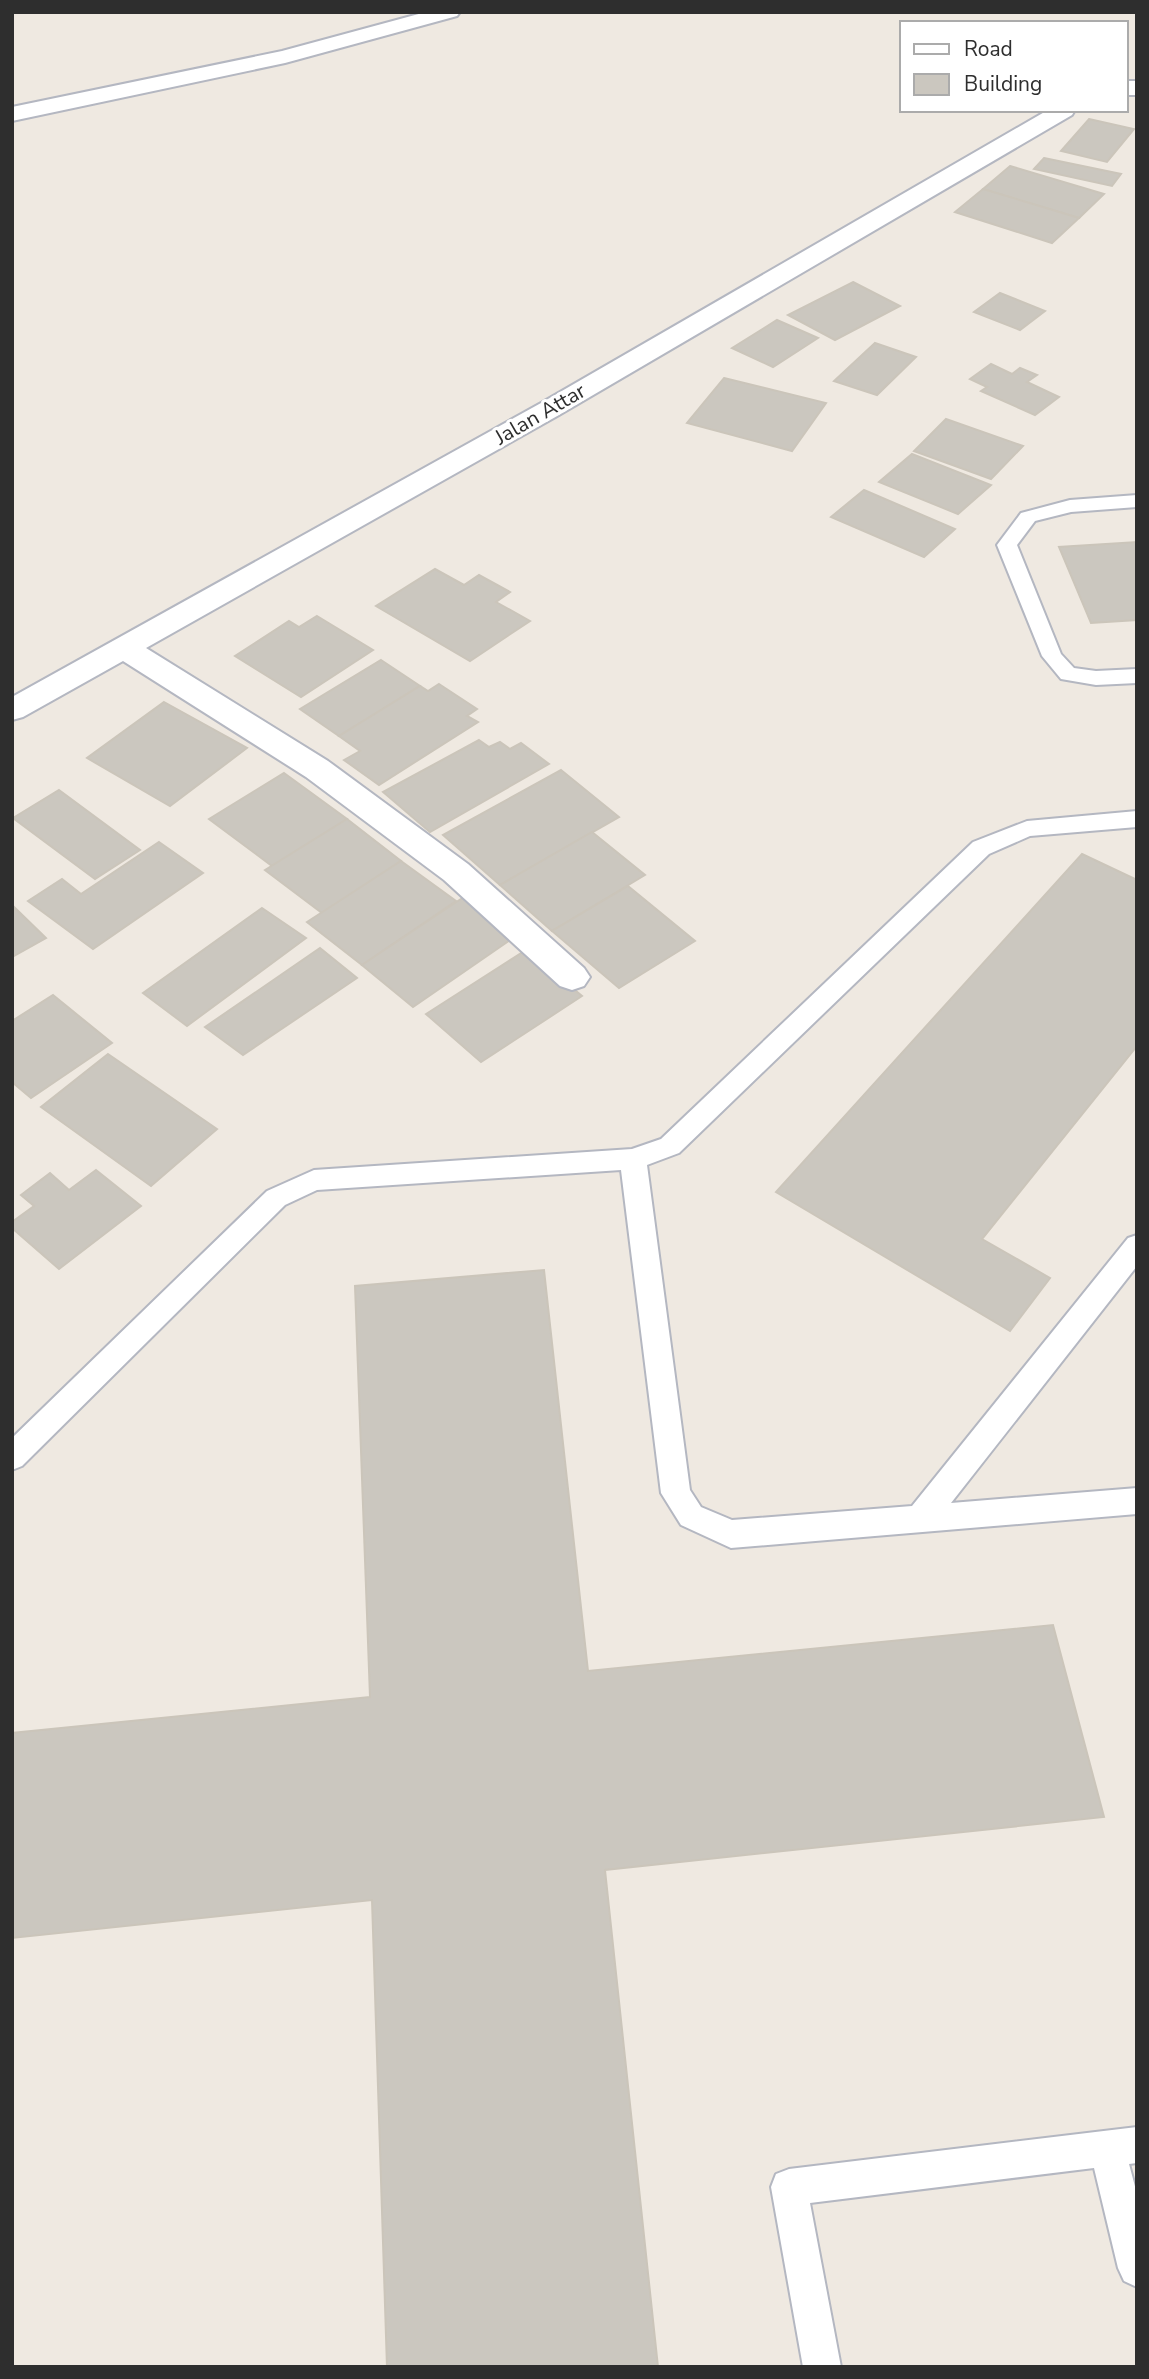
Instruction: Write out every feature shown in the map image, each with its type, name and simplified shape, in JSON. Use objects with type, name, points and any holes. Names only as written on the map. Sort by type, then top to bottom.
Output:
[{"type":"street","points":[[12,93],[163,65],[383,12]]},
{"type":"street","points":[[12,116],[285,57],[450,12]]},
{"type":"street","name":"Jalan Attar","points":[[12,710],[550,409],[1061,112]]},
{"type":"street","points":[[125,648],[317,769],[456,872],[572,977]]},
{"type":"lane","points":[[1137,501],[1070,506],[1028,517],[1007,545],[1052,656],[1068,674],[1096,678],[1137,676]]},
{"type":"lane","points":[[12,1457],[276,1198],[314,1180],[633,1159],[670,1146],[981,848],[1027,829],[1137,819]]},
{"type":"lane","points":[[633,1159],[676,1493],[691,1516],[731,1534],[1137,1501]]},
{"type":"lane","points":[[920,1519],[1137,1245]]},
{"type":"lane","points":[[822,2367],[789,2187],[1122,2146],[1137,2268]]},
{"type":"building","points":[[1089,119],[1134,129],[1107,162],[1061,151]]},
{"type":"building","points":[[1044,158],[1121,174],[1112,186],[1034,169]]},
{"type":"building","points":[[1010,166],[1104,194],[1079,218],[983,189]]},
{"type":"building","points":[[983,189],[1079,218],[1052,243],[955,212]]},
{"type":"building","points":[[853,282],[900,306],[835,340],[788,315]]},
{"type":"building","points":[[1000,293],[1045,311],[1020,330],[974,312]]},
{"type":"building","points":[[777,320],[818,338],[773,367],[732,348]]},
{"type":"building","points":[[875,343],[916,357],[877,395],[834,381]]},
{"type":"building","points":[[991,364],[1012,374],[1020,368],[1037,375],[1027,382],[1059,397],[1035,415],[981,391],[987,387],[970,379]]},
{"type":"building","points":[[724,378],[826,403],[792,451],[687,423]]},
{"type":"building","points":[[946,419],[1023,446],[991,479],[914,451]]},
{"type":"building","points":[[912,454],[991,485],[958,514],[879,482]]},
{"type":"building","points":[[864,490],[955,529],[924,557],[831,517]]},
{"type":"building","points":[[1137,542],[1137,620],[1091,623],[1059,547]]},
{"type":"building","points":[[435,569],[464,585],[479,575],[510,592],[496,602],[530,621],[470,661],[376,606]]},
{"type":"building","points":[[317,616],[373,650],[301,697],[235,656],[289,621],[299,627]]},
{"type":"building","points":[[381,660],[420,686],[339,736],[300,709]]},
{"type":"building","points":[[439,684],[477,709],[467,716],[478,722],[379,785],[344,760],[360,751],[339,736],[420,686],[428,691]]},
{"type":"building","points":[[164,702],[247,748],[170,806],[87,758]]},
{"type":"building","points":[[479,740],[489,747],[500,742],[510,749],[521,743],[549,764],[430,832],[383,792]]},
{"type":"building","points":[[561,770],[619,817],[500,885],[443,835]]},
{"type":"building","points":[[284,773],[347,819],[272,866],[209,819]]},
{"type":"building","points":[[59,790],[140,850],[95,879],[13,818]]},
{"type":"building","points":[[347,819],[401,861],[322,913],[265,870]]},
{"type":"building","points":[[592,832],[645,875],[552,931],[500,885]]},
{"type":"building","points":[[159,842],[203,873],[93,949],[28,901],[62,879],[81,894]]},
{"type":"building","points":[[1082,854],[1137,880],[1137,1046],[982,1239],[1050,1278],[1010,1331],[776,1192]]},
{"type":"building","points":[[401,861],[456,901],[362,965],[307,922]]},
{"type":"building","points":[[628,886],[695,941],[619,988],[552,931]]},
{"type":"building","points":[[464,897],[516,936],[413,1007],[362,965]]},
{"type":"building","points":[[12,905],[46,938],[12,957]]},
{"type":"building","points":[[262,908],[306,938],[187,1026],[143,993]]},
{"type":"building","points":[[320,948],[357,978],[243,1055],[205,1027]]},
{"type":"building","points":[[526,950],[582,996],[481,1062],[426,1014]]},
{"type":"building","points":[[53,995],[112,1043],[31,1098],[12,1082],[12,1021]]},
{"type":"building","points":[[108,1054],[217,1129],[151,1186],[41,1107]]},
{"type":"building","points":[[96,1170],[141,1206],[59,1269],[12,1228],[12,1222],[34,1206],[21,1195],[50,1173],[69,1190]]},
{"type":"building","points":[[544,1270],[588,1671],[1053,1625],[1104,1817],[605,1870],[658,2367],[387,2367],[372,1900],[12,1938],[12,1733],[370,1697],[355,1286]]}]
